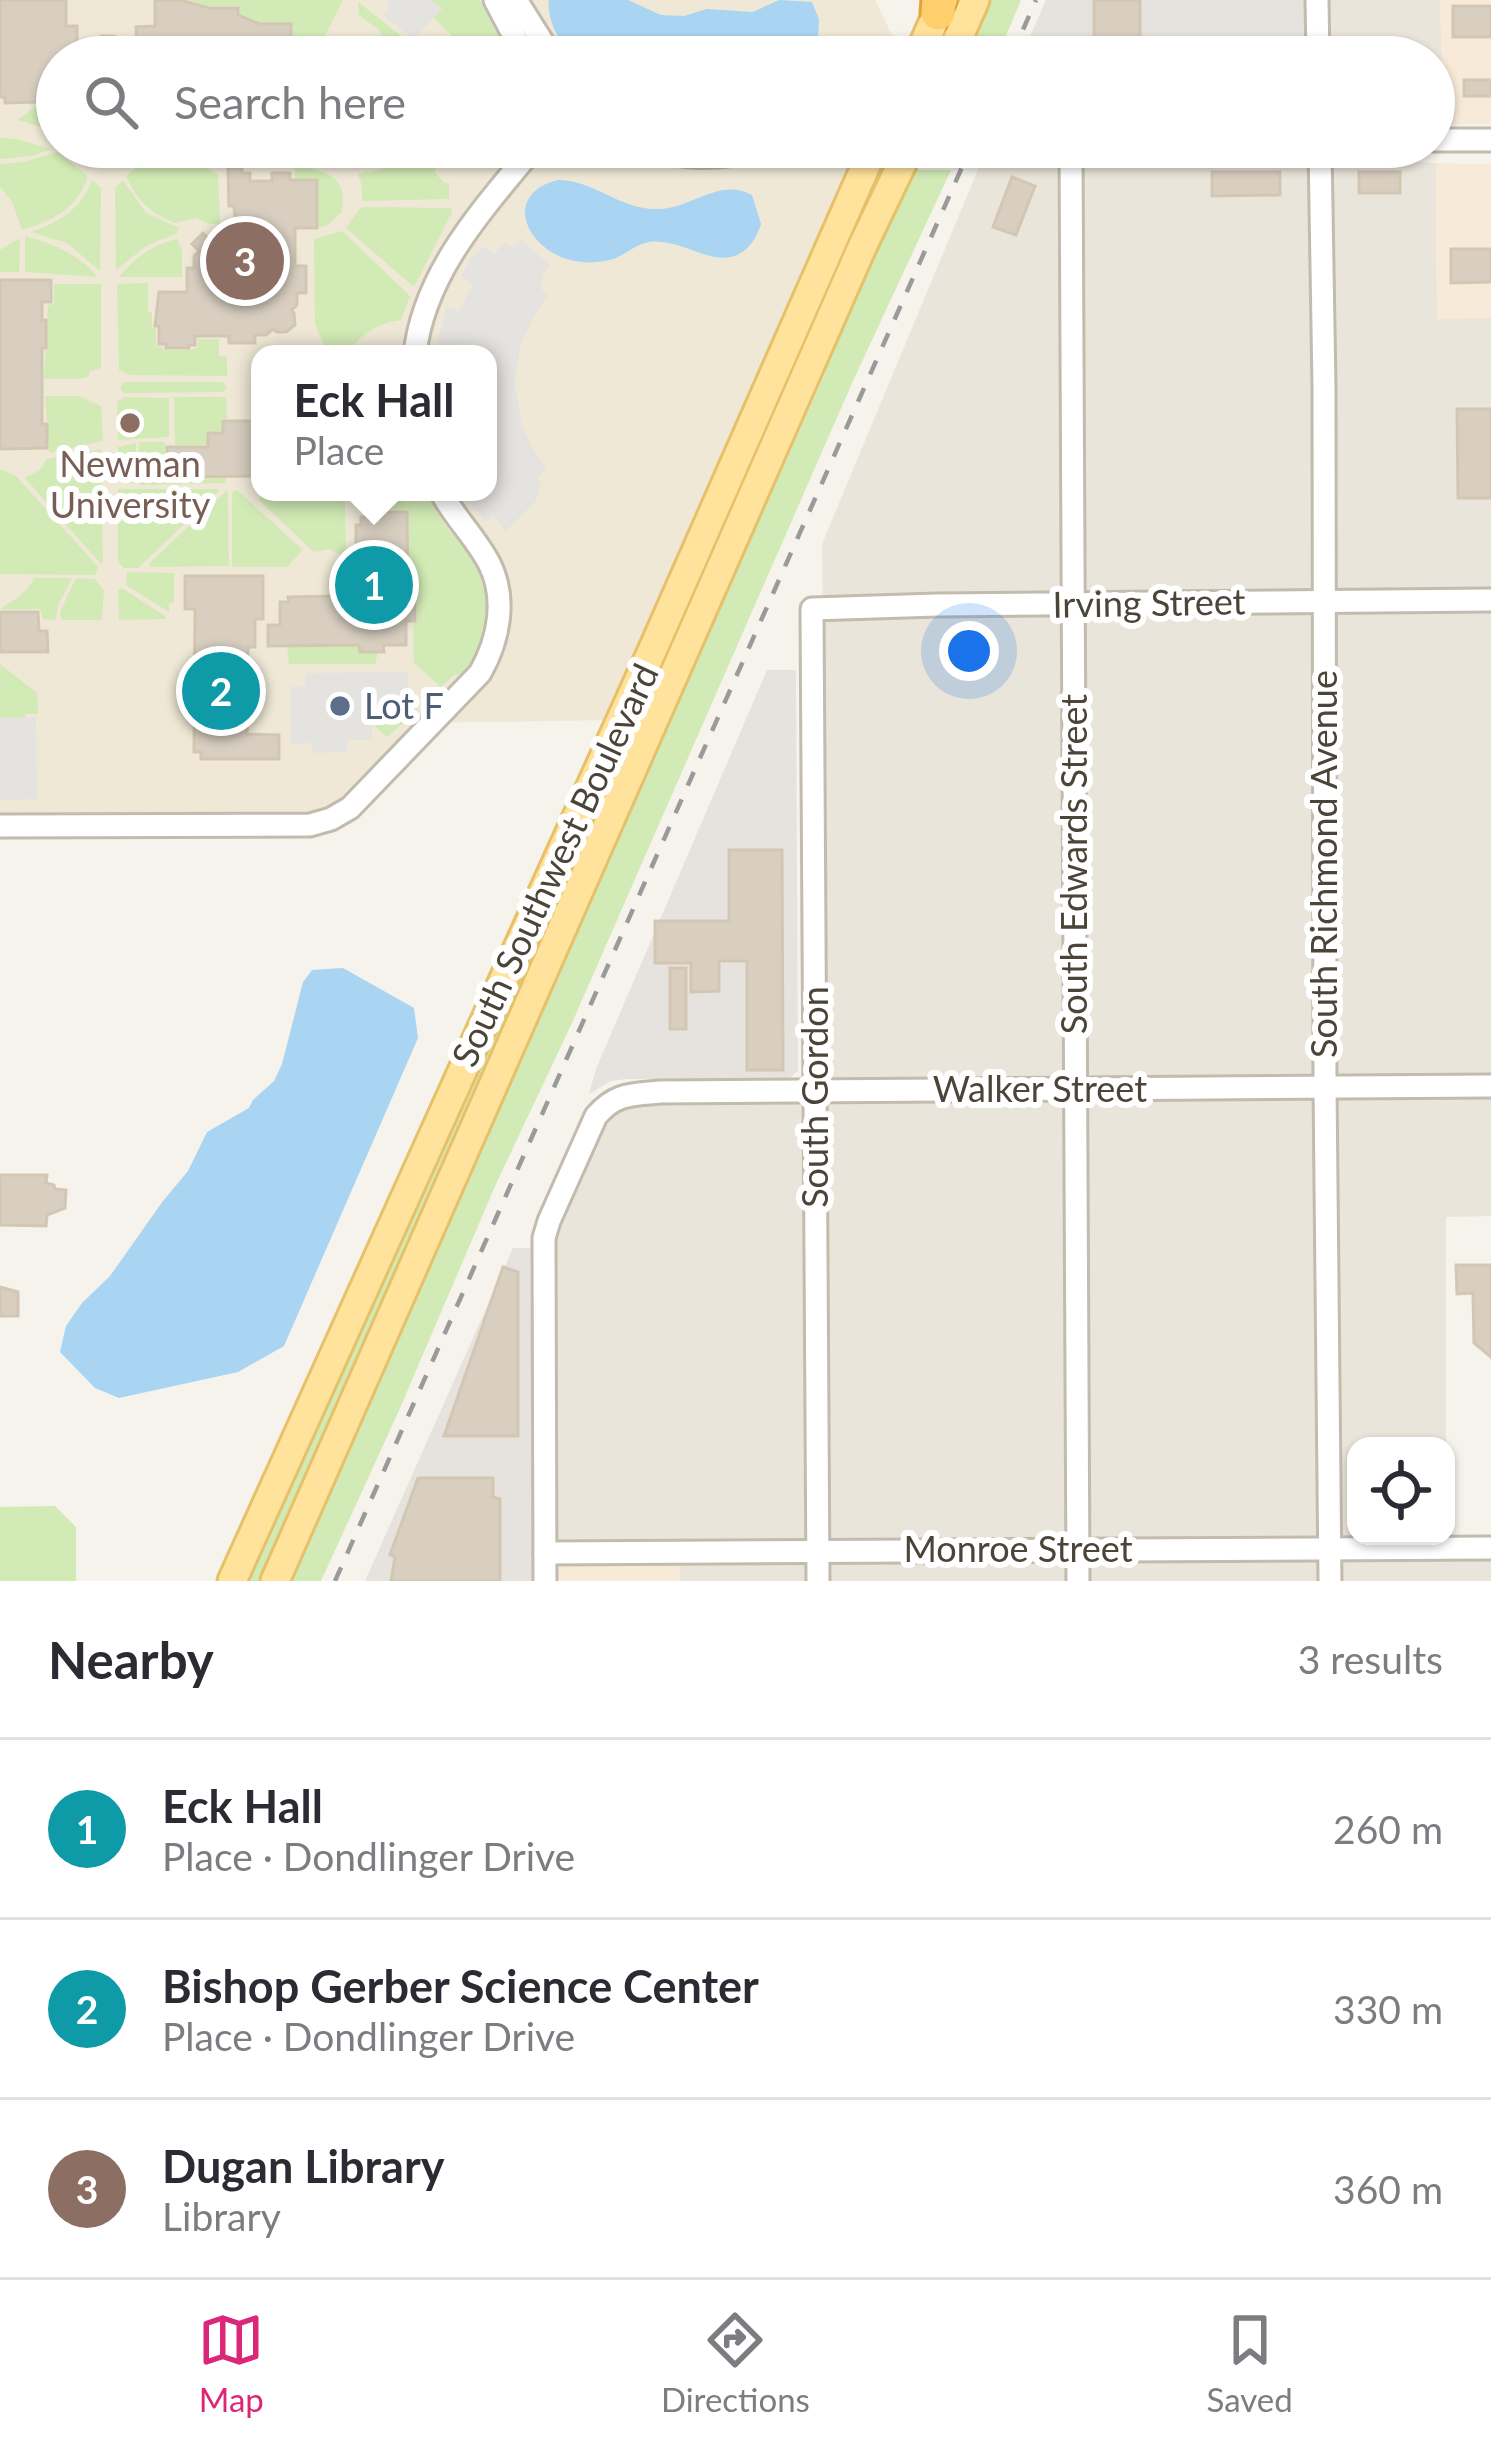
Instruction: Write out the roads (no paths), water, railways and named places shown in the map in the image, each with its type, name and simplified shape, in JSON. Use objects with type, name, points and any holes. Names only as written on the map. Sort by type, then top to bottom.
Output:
[{"type":"main road","points":[[959,36],[975,0]]},
{"type":"main road","points":[[927,36],[940,4]]},
{"type":"main road","name":"South Southwest Boulevard","points":[[232,1581],[675,601],[865,168]]},
{"type":"main road","name":"South Southwest Boulevard","points":[[275,1581],[900,168]]},
{"type":"street","points":[[495,0],[515,36]]},
{"type":"street","points":[[516,0],[539,36]]},
{"type":"street","points":[[1317,0],[1318,36]]},
{"type":"street","points":[[1455,140],[1491,140]]},
{"type":"street","points":[[417,345],[427,307],[453,250],[517,168]]},
{"type":"street","name":"South Edwards Street","points":[[1071,168],[1078,1581]]},
{"type":"street","name":"South Richmond Avenue","points":[[1319,168],[1330,1581]]},
{"type":"street","points":[[0,826],[310,825],[350,808],[480,673],[491,655],[499,605],[496,580],[488,560],[447,501]]},
{"type":"street","name":"Irving Street","points":[[812,614],[812,609],[835,608],[1491,600]]},
{"type":"street","name":"South Gordon","points":[[812,614],[818,1581]]},
{"type":"street","name":"Walker Street","points":[[544,1553],[544,1238],[596,1116],[608,1102],[660,1092],[1491,1086]]},
{"type":"street","name":"Monroe Street","points":[[544,1553],[1491,1547]]},
{"type":"street","points":[[544,1553],[545,1581]]},
{"type":"water","points":[[549,0],[628,0],[661,15],[684,16],[707,9],[753,12],[779,0],[812,2],[819,19],[818,36],[558,36]]},
{"type":"water","points":[[558,180],[659,209],[717,191],[740,190],[752,195],[761,224],[750,245],[731,257],[660,242],[645,243],[609,260],[574,261],[547,249],[525,217],[531,195]]},
{"type":"water","points":[[343,968],[414,1008],[418,1038],[284,1346],[238,1372],[119,1398],[95,1388],[60,1352],[66,1326],[110,1276],[188,1171],[207,1132],[249,1108],[274,1081],[303,982],[312,970]]},
{"type":"railway","points":[[1020,36],[1036,0]]},
{"type":"railway","points":[[335,1581],[962,168]]},
{"type":"place","name":"Dugan Library","points":[[245,261]]},
{"type":"place","name":"Newman University","points":[[130,423]]},
{"type":"place","name":"Eck Hall","points":[[374,585]]},
{"type":"place","name":"Bishop Gerber Science Center","points":[[221,691]]},
{"type":"place","name":"Lot F","points":[[340,706]]}]
